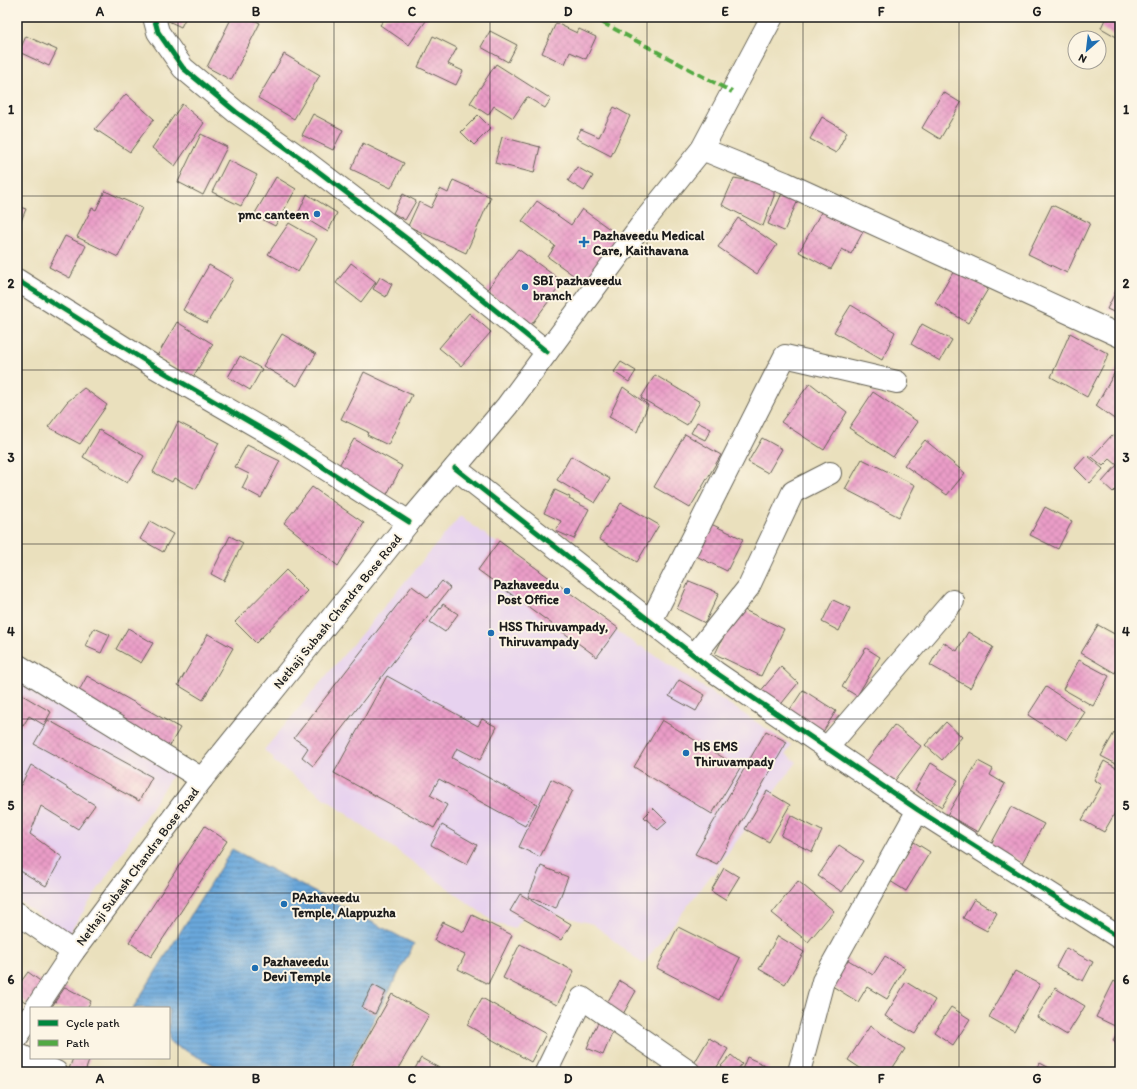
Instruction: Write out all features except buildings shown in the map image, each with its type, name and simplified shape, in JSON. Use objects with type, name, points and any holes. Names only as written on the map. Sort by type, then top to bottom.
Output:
[{"type":"street","points":[[154,17],[158,32],[183,68],[236,112],[306,162],[410,241],[547,352]]},
{"type":"street","name":"Nethaji Subash Chandra Bose Road","points":[[37,1007],[73,952],[202,779],[408,522],[507,406],[645,220],[702,149],[772,17]]},
{"type":"street","points":[[702,149],[785,183],[1120,336]]},
{"type":"street","points":[[17,280],[155,366],[279,439],[408,522]]},
{"type":"street","points":[[651,622],[785,356],[897,382]]},
{"type":"street","points":[[455,468],[715,672],[826,749],[918,810],[1120,938]]},
{"type":"street","points":[[694,656],[748,588],[794,492],[830,473]]},
{"type":"street","points":[[826,749],[953,601]]},
{"type":"street","points":[[17,665],[202,779]]},
{"type":"street","points":[[799,1072],[823,981],[918,810]]},
{"type":"street","points":[[17,913],[73,952]]},
{"type":"street","points":[[546,1072],[582,998],[689,1072]]},
{"type":"street","points":[[17,1037],[30,1018]]},
{"type":"street","points":[[17,1054],[56,1072]]},
{"type":"shaded area","name":"HSS Thiruvampady, Thiruvampady","points":[[460,516],[639,647],[641,646],[791,745],[786,754],[797,762],[723,859],[714,875],[712,874],[643,964],[593,924],[532,908],[514,929],[495,923],[273,761],[274,758],[264,750]]},
{"type":"shaded area","points":[[17,672],[173,774],[68,935],[17,900]]},
{"type":"water","points":[[232,849],[414,944],[346,1072],[227,1072],[170,1043],[170,1007],[134,1007]]},
{"type":"marked path","points":[[592,17],[732,92]]},
{"type":"cycle path","points":[[154,17],[158,32],[183,68],[236,112],[306,162],[410,241],[547,352]]},
{"type":"cycle path","points":[[17,280],[155,367],[279,439],[409,522]]},
{"type":"cycle path","points":[[455,468],[715,672],[918,810],[1120,938]]},
{"type":"place","name":"pmc canteen","points":[[317,214]]},
{"type":"place","name":"Pazhaveedu Medical Care, Kaithavana","points":[[584,242]]},
{"type":"place","name":"SBI pazhaveedu branch","points":[[525,287]]},
{"type":"place","name":"Pazhaveedu Post Office","points":[[567,591]]},
{"type":"place","name":"HSS Thiruvampady, Thiruvampady","points":[[491,633]]},
{"type":"place","name":"HS EMS Thiruvampady","points":[[686,753]]},
{"type":"place","name":"PAzhaveedu Temple, Alappuzha","points":[[284,904]]},
{"type":"place","name":"Pazhaveedu Devi Temple","points":[[255,968]]}]
